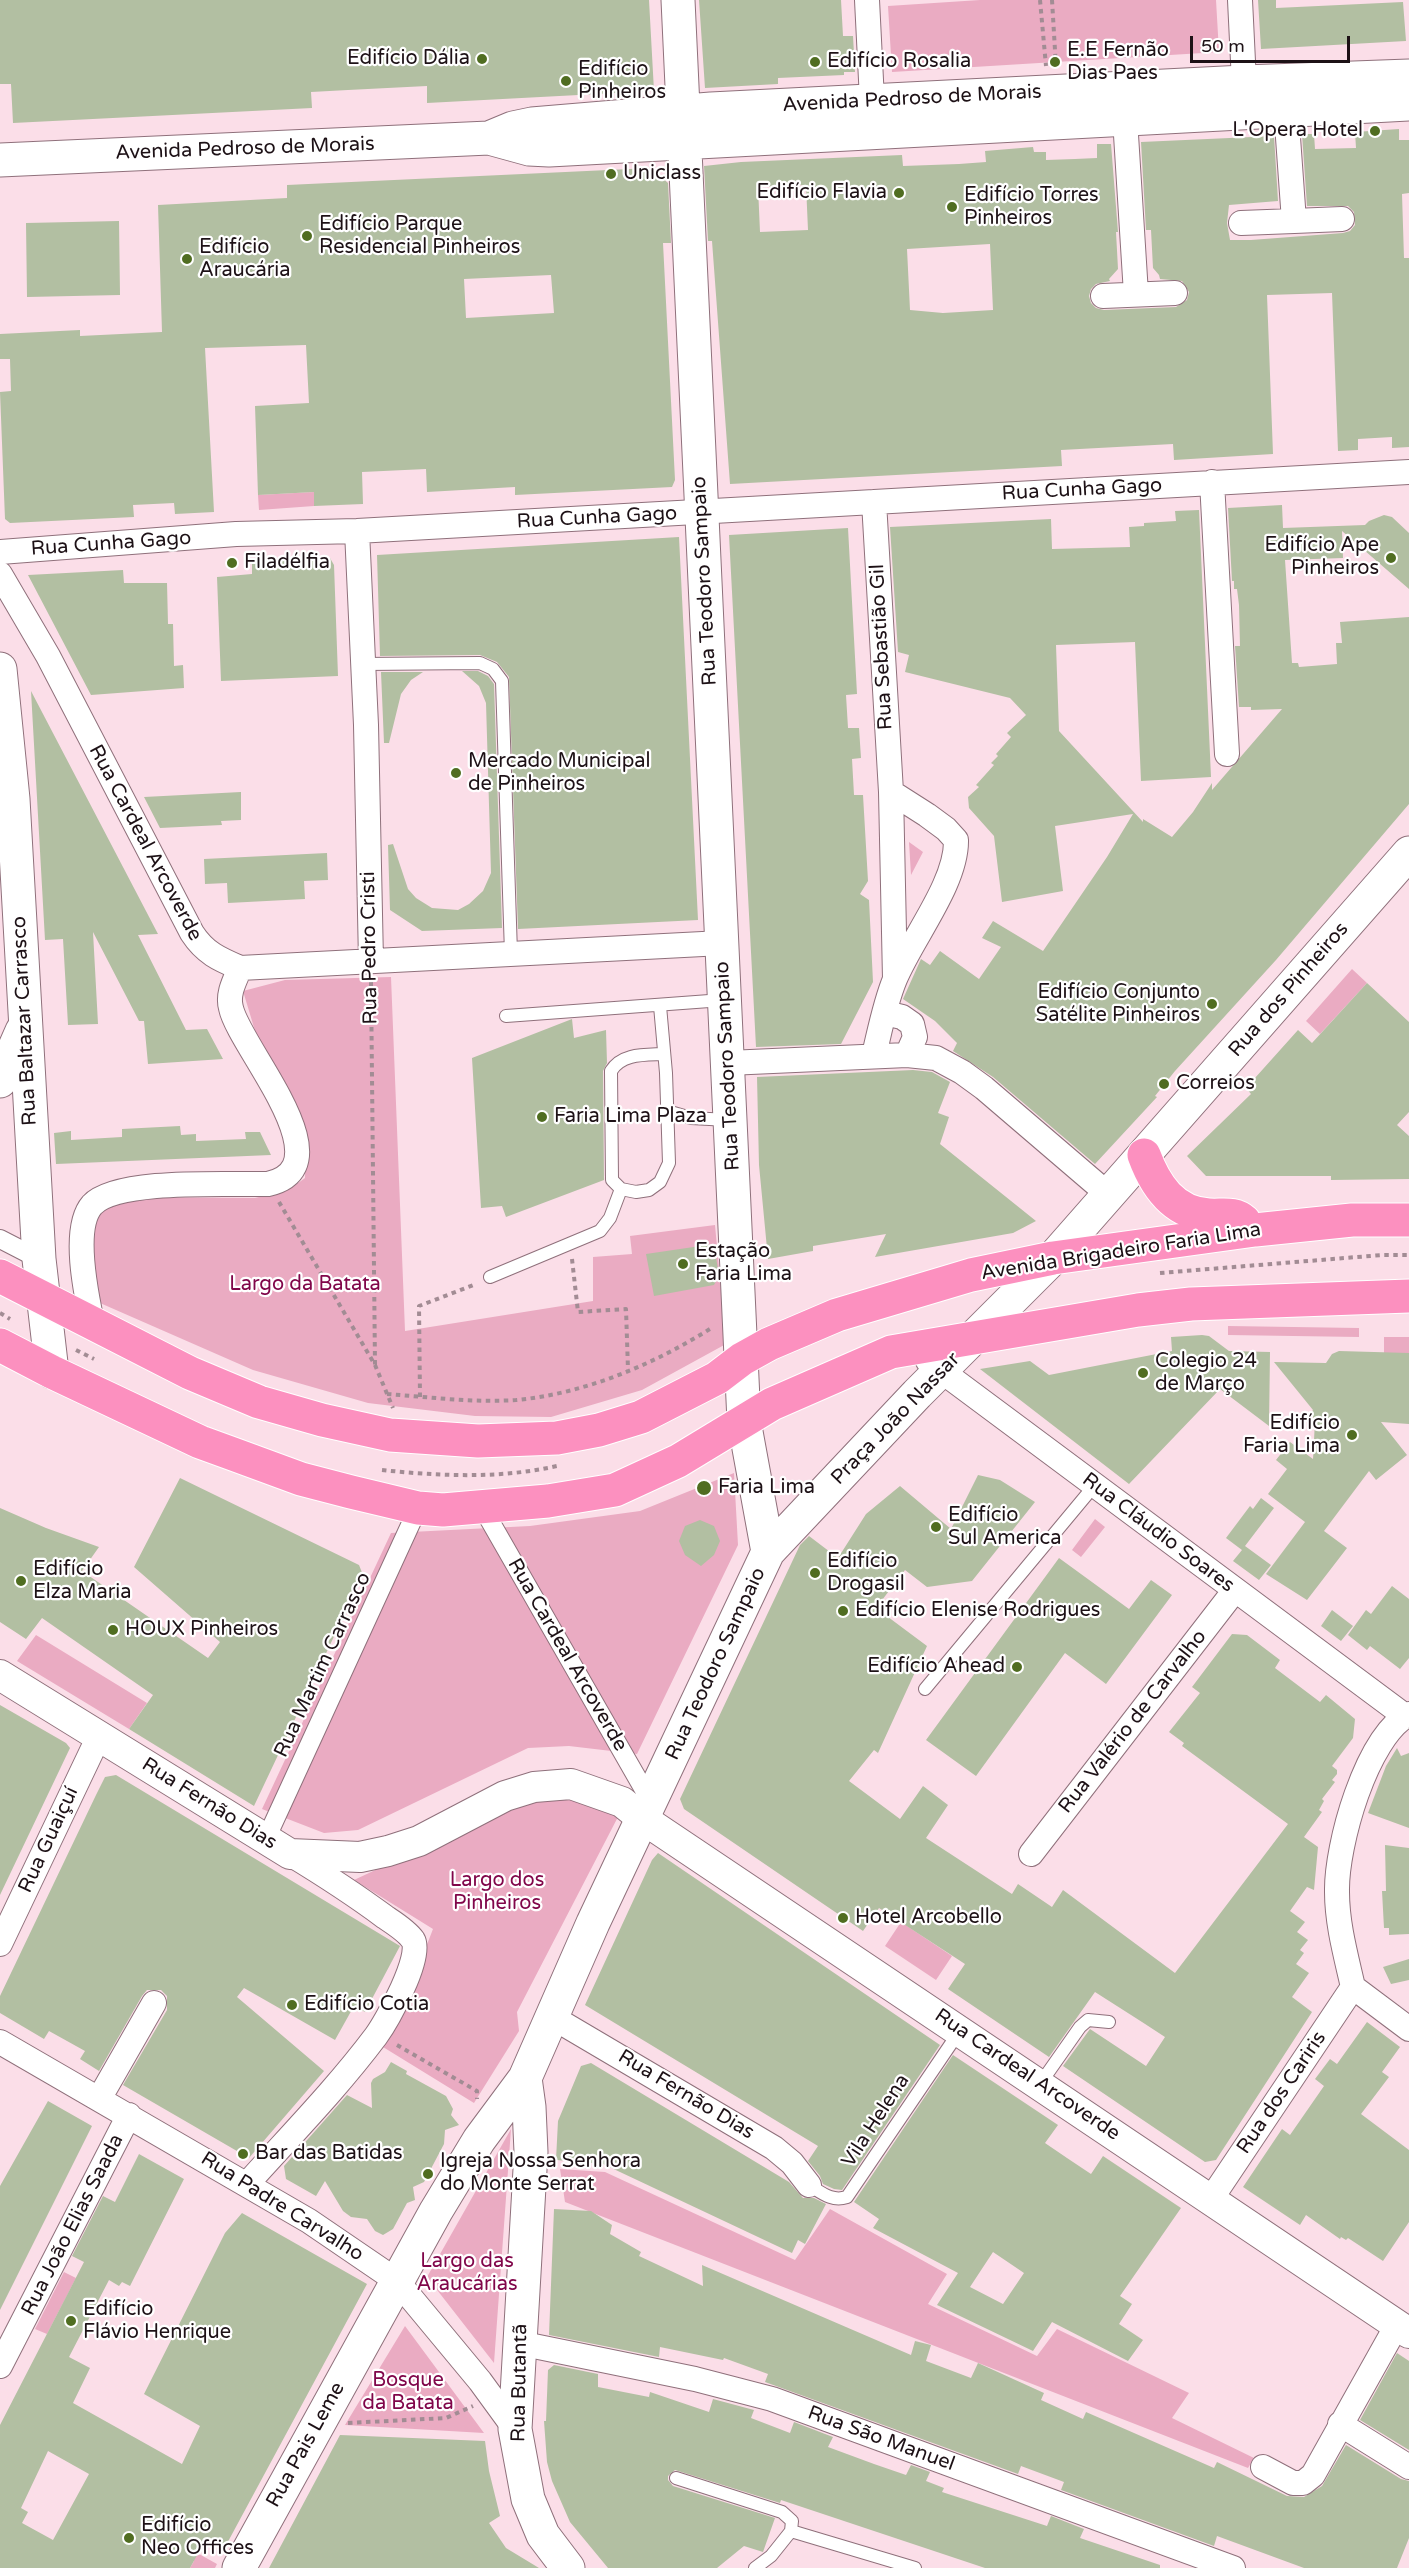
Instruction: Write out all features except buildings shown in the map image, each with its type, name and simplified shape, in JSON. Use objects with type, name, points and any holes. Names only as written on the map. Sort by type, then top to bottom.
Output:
[{"type":"highway","points":[[1144,1155],[1155,1182],[1177,1204],[1206,1215],[1237,1215],[1255,1230]]},
{"type":"highway","name":"Avenida Brigadeiro Faria Lima","points":[[0,1275],[190,1373],[259,1402],[322,1420],[405,1436],[478,1441],[557,1438],[599,1430],[641,1417],[717,1378],[742,1359],[769,1344],[837,1315],[971,1275],[1053,1258],[1255,1230],[1352,1220],[1409,1220]]},
{"type":"highway","points":[[7,1332],[52,1372],[200,1442],[301,1479],[418,1509],[482,1507],[548,1501],[615,1490],[678,1461],[772,1404],[891,1352],[1138,1310],[1191,1304],[1409,1296]]},
{"type":"main road","name":"Rua Teodoro Sampaio","points":[[525,2078],[768,1552],[744,1421],[678,0]]},
{"type":"main road","name":"Avenida Pedroso de Morais","points":[[684,126],[872,100],[1409,76]]},
{"type":"main road","name":"Avenida Pedroso de Morais","points":[[0,160],[489,138],[513,128],[532,124],[684,126],[1125,119],[1409,104]]},
{"type":"main road","name":"Rua Baltazar Carrasco","points":[[0,669],[39,1258],[52,1372]]},
{"type":"main road","name":"Rua dos Pinheiros","points":[[974,1338],[1053,1258],[1109,1196],[1409,853]]},
{"type":"main road","points":[[0,1082],[24,1027]]},
{"type":"main road","name":"Praça João Nassar","points":[[768,1552],[974,1338]]},
{"type":"main road","name":"Rua Pais Leme","points":[[239,2568],[471,2152],[525,2078]]},
{"type":"main road","name":"Rua Butantã","points":[[525,2078],[531,2151],[515,2429],[528,2499],[543,2535],[568,2568]]},
{"type":"street","points":[[867,0],[872,100]]},
{"type":"street","points":[[1240,0],[1244,82]]},
{"type":"street","points":[[1286,110],[1294,221]]},
{"type":"street","points":[[1125,119],[1136,294]]},
{"type":"street","points":[[1241,223],[1342,219]]},
{"type":"street","points":[[1103,296],[1174,293]]},
{"type":"street","name":"Rua Cunha Gago","points":[[0,552],[236,534],[357,531],[1409,471]]},
{"type":"street","points":[[1212,482],[1227,754]]},
{"type":"street","name":"Rua Sebastião Gil","points":[[874,502],[891,792],[895,979]]},
{"type":"street","name":"Rua Pedro Cristi","points":[[357,531],[371,961]]},
{"type":"street","name":"Rua Cardeal Arcoverde","points":[[0,574],[48,657],[192,933],[206,952],[240,968]]},
{"type":"street","name":"Rua Sebastião Gil","points":[[874,1055],[895,979],[949,876],[956,855],[956,840],[933,820],[891,792]]},
{"type":"street","points":[[92,1322],[82,1275],[82,1233],[92,1206],[108,1195],[136,1188],[268,1184],[280,1181],[289,1174],[296,1163],[299,1150],[291,1120],[239,1028],[230,1007],[231,994],[240,968],[722,943]]},
{"type":"street","points":[[885,1013],[903,1017],[912,1024],[915,1037],[907,1055]]},
{"type":"street","points":[[728,1063],[874,1055],[936,1058],[962,1072],[1109,1196]]},
{"type":"street","points":[[0,1239],[39,1258]]},
{"type":"street","name":"Rua Cláudio Soares","points":[[911,1348],[1235,1590],[1407,1715]]},
{"type":"street","name":"Rua Cardeal Arcoverde","points":[[482,1507],[647,1811],[960,2031],[1403,2329]]},
{"type":"street","name":"Rua Martim Carrasco","points":[[278,1846],[418,1509]]},
{"type":"street","name":"Rua Valério de Carvalho","points":[[1031,1854],[1235,1590]]},
{"type":"street","name":"Rua Fernão Dias","points":[[0,1675],[343,1886],[412,1939],[415,1945],[413,1960],[402,1988],[378,2034]]},
{"type":"street","points":[[1407,1715],[1378,1748],[1362,1781],[1350,1815],[1338,1864],[1338,1919],[1353,1987],[1409,2029]]},
{"type":"street","name":"Rua Guaiçuí","points":[[0,1944],[99,1736]]},
{"type":"street","points":[[278,1846],[360,1857],[388,1851],[419,1841],[505,1796],[534,1787],[571,1784],[647,1811]]},
{"type":"street","name":"Rua dos Cariris","points":[[1212,2199],[1353,1987]]},
{"type":"street","points":[[99,2099],[154,2003]]},
{"type":"street","name":"Rua Fernão Dias","points":[[552,2017],[774,2148],[792,2163],[809,2185]]},
{"type":"street","points":[[247,2184],[378,2034]]},
{"type":"street","name":"Rua Padre Carvalho","points":[[0,2042],[309,2221],[397,2281],[480,2381],[515,2429]]},
{"type":"street","name":"Rua João Elias Saada","points":[[0,2366],[129,2115]]},
{"type":"street","points":[[1263,2467],[1293,2483],[1303,2483],[1313,2475],[1340,2424],[1403,2329]]},
{"type":"street","name":"Rua São Manuel","points":[[519,2343],[695,2379],[772,2399],[1233,2568]]},
{"type":"street","points":[[1340,2424],[1409,2468]]},
{"type":"lane","points":[[363,664],[480,663],[493,669],[502,681],[511,953]]},
{"type":"lane","points":[[506,1016],[725,1000]]},
{"type":"lane","points":[[660,1006],[664,1054],[669,1164],[660,1182],[649,1190],[636,1192],[621,1189],[612,1180],[611,1071],[625,1058],[664,1054]]},
{"type":"lane","points":[[667,1110],[690,1118],[730,1120]]},
{"type":"lane","points":[[490,1277],[600,1231],[610,1218],[621,1189]]},
{"type":"lane","points":[[925,1689],[1095,1486]]},
{"type":"lane","points":[[1040,2084],[1080,2027],[1088,2020],[1109,2022]]},
{"type":"lane","name":"Vila Helena","points":[[809,2185],[831,2198],[838,2200],[847,2197],[857,2186],[960,2031]]},
{"type":"lane","points":[[676,2478],[782,2512],[792,2521],[791,2531],[771,2556],[755,2568]]},
{"type":"lane","points":[[791,2531],[915,2568]]},
{"type":"path","points":[[1040,0],[1046,69],[1057,91]]},
{"type":"path","points":[[1052,0],[1057,91]]},
{"type":"path","name":"Rua Pedro Cristi","points":[[371,961],[375,1365]]},
{"type":"path","points":[[268,1184],[375,1365],[405,1436]]},
{"type":"path","points":[[570,1243],[578,1312],[626,1309],[628,1370]]},
{"type":"path","points":[[1158,1273],[1382,1255],[1409,1255]]},
{"type":"path","points":[[420,1397],[418,1306],[490,1277]]},
{"type":"path","points":[[0,1313],[7,1332]]},
{"type":"path","points":[[387,1394],[453,1400],[516,1400],[583,1388],[696,1338],[718,1324]]},
{"type":"path","points":[[49,1337],[101,1363]]},
{"type":"path","points":[[374,1469],[430,1475],[486,1475],[539,1470],[561,1465]]},
{"type":"path","points":[[378,2034],[477,2091],[477,2101]]},
{"type":"path","points":[[317,2425],[446,2418],[474,2406]]},
{"type":"green space","points":[[980,0],[1216,0],[1219,52],[892,72],[888,6]]},
{"type":"green space","points":[[314,492],[314,506],[259,510],[258,495]]},
{"type":"green space","points":[[909,842],[923,852],[911,875]]},
{"type":"green space","points":[[1352,969],[1367,983],[1320,1034],[1306,1021]]},
{"type":"green space","name":"Largo da Batata","points":[[391,977],[405,1331],[593,1301],[593,1257],[632,1254],[630,1236],[715,1225],[726,1344],[642,1390],[551,1417],[475,1416],[368,1403],[253,1370],[100,1303],[90,1285],[95,1209],[110,1197],[255,1198],[290,1189],[305,1178],[306,1128],[265,1064],[243,991],[285,980]]},
{"type":"green space","points":[[1228,1326],[1359,1328],[1359,1337],[1228,1335]]},
{"type":"green space","points":[[1384,1337],[1409,1337],[1409,1353],[1384,1353]]},
{"type":"green space","points":[[734,1473],[738,1545],[637,1754],[569,1746],[528,1748],[358,1830],[324,1833],[262,1809],[391,1533],[530,1526],[640,1511]]},
{"type":"green space","points":[[1095,1519],[1105,1527],[1081,1557],[1072,1550]]},
{"type":"green space","points":[[36,1635],[147,1703],[129,1729],[17,1661]]},
{"type":"green space","name":"Largo dos Pinheiros","points":[[565,1794],[620,1813],[517,2012],[519,2031],[474,2103],[383,2047],[411,1986],[433,1929],[354,1880],[529,1798]]},
{"type":"green space","points":[[901,1922],[952,1956],[936,1980],[885,1946]]},
{"type":"green space","name":"Largo das Araucárias","points":[[511,2129],[494,2363],[427,2277]]},
{"type":"green space","points":[[560,2169],[605,2172],[795,2260],[830,2209],[947,2274],[928,2304],[1037,2356],[1057,2329],[1189,2393],[1172,2418],[1254,2458],[1248,2468],[565,2202]]},
{"type":"green space","points":[[64,2272],[76,2278],[47,2334],[35,2329]]},
{"type":"green space","name":"Bosque da Batata","points":[[405,2326],[484,2433],[345,2425]]},
{"type":"green space","points":[[190,2549],[217,2564],[215,2568],[190,2568],[194,2561],[186,2556]]},
{"type":"place","name":"Edifício Dália","points":[[482,59]]},
{"type":"place","name":"Edifício Rosalia","points":[[815,62]]},
{"type":"place","name":"E.E Fernão Dias Paes","points":[[1055,62]]},
{"type":"place","name":"Edifício Pinheiros","points":[[566,81]]},
{"type":"place","name":"L'Opera Hotel","points":[[1375,131]]},
{"type":"place","name":"Uniclass","points":[[611,174]]},
{"type":"place","name":"Edifício Flavia","points":[[899,193]]},
{"type":"place","name":"Edifício Torres Pinheiros","points":[[952,207]]},
{"type":"place","name":"Edifício Parque Residencial Pinheiros","points":[[307,236]]},
{"type":"place","name":"Edifício Araucária","points":[[187,259]]},
{"type":"place","name":"Edifício Ape Pinheiros","points":[[1391,558]]},
{"type":"place","name":"Filadélfia","points":[[232,563]]},
{"type":"place","name":"Mercado Municipal de Pinheiros","points":[[456,773]]},
{"type":"place","name":"Edifício Conjunto Satélite Pinheiros","points":[[1212,1004]]},
{"type":"place","name":"Correios","points":[[1164,1084]]},
{"type":"place","name":"Faria Lima Plaza","points":[[542,1117]]},
{"type":"place","name":"Estação Faria Lima","points":[[683,1264]]},
{"type":"place","name":"Colegio 24 de Março","points":[[1143,1373]]},
{"type":"place","name":"Edifício Faria Lima","points":[[1352,1435]]},
{"type":"place","name":"Faria Lima","points":[[704,1488]]},
{"type":"place","name":"Edifício Sul America","points":[[936,1527]]},
{"type":"place","name":"Edifício Drogasil","points":[[815,1573]]},
{"type":"place","name":"Edifício Elza Maria","points":[[21,1581]]},
{"type":"place","name":"Edifício Elenise Rodrigues","points":[[843,1611]]},
{"type":"place","name":"HOUX Pinheiros","points":[[113,1630]]},
{"type":"place","name":"Edifício Ahead","points":[[1017,1667]]},
{"type":"place","name":"Hotel Arcobello","points":[[843,1918]]},
{"type":"place","name":"Edifício Cotia","points":[[292,2005]]},
{"type":"place","name":"Bar das Batidas","points":[[243,2154]]},
{"type":"place","name":"Igreja Nossa Senhora do Monte Serrat","points":[[428,2174]]},
{"type":"place","name":"Edifício Flávio Henrique","points":[[71,2321]]},
{"type":"place","name":"Edifício Neo Offices","points":[[129,2538]]}]
